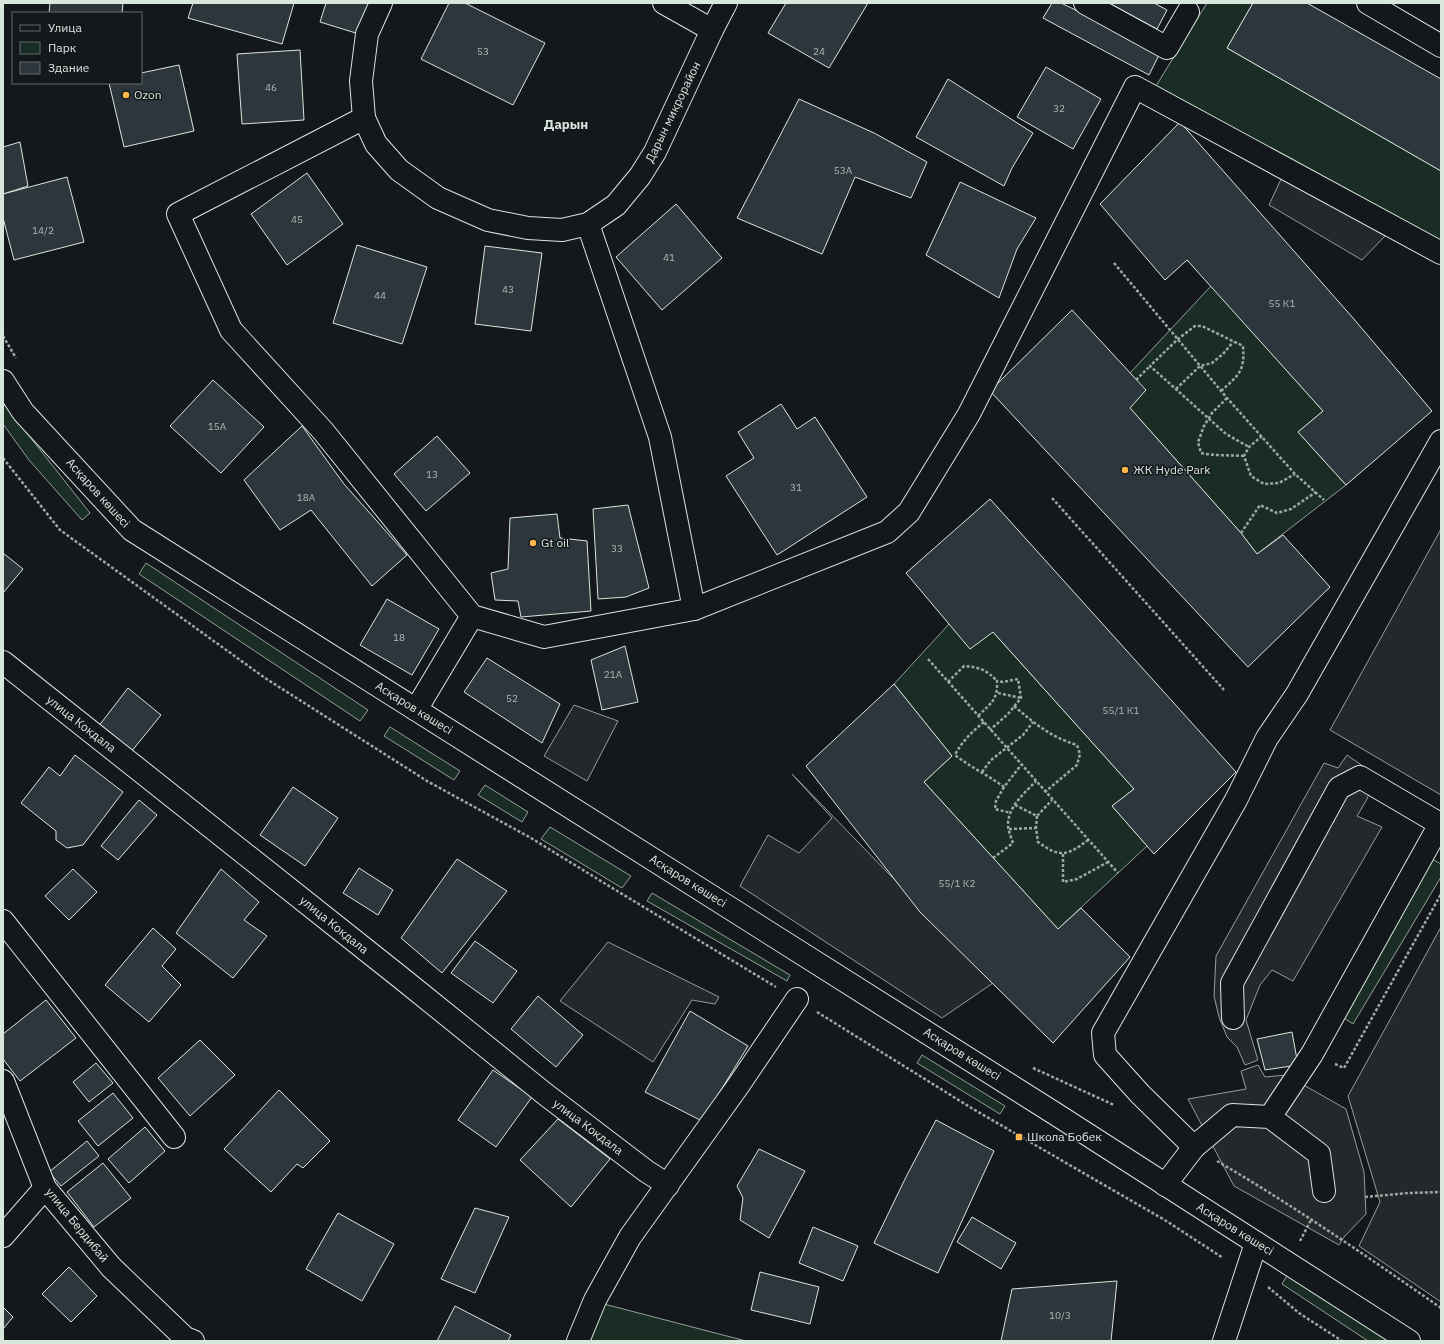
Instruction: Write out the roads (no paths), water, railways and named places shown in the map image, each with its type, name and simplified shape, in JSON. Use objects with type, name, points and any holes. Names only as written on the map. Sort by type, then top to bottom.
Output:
[{"type":"street","name":"Дарын микрорайон","points":[[381,3],[367,34],[361,81],[364,118],[376,144],[399,170],[438,198],[488,220],[528,228],[562,230],[588,224],[616,205],[640,176],[655,152],[726,3]]},
{"type":"street","points":[[664,3],[712,30]]},
{"type":"street","points":[[1085,3],[1168,48],[1185,6]]},
{"type":"street","points":[[1368,3],[1441,46]]},
{"type":"street","points":[[364,118],[178,214],[231,330],[323,431],[472,616],[544,637],[694,609],[887,532],[909,512],[969,414],[1135,87],[1441,253]]},
{"type":"street","points":[[588,224],[660,437],[694,609]]},
{"type":"street","name":"Асқаров көшесі","points":[[3,381],[23,412],[132,530],[1034,1100],[1409,1341]]},
{"type":"street","points":[[1194,1147],[1140,1094],[1105,1055],[1103,1033],[1236,800],[1267,738],[1297,694],[1441,441]]},
{"type":"street","points":[[415,709],[472,616]]},
{"type":"street","name":"улица Кокдала","points":[[3,662],[545,1094],[646,1171],[668,1185]]},
{"type":"street","points":[[1233,1018],[1232,982],[1339,788],[1360,778],[1440,824],[1312,1054],[1270,1117]]},
{"type":"street","points":[[3,921],[174,1137]]},
{"type":"street","points":[[578,1341],[595,1300],[630,1237],[668,1185],[797,999]]},
{"type":"street","name":"улица Бердибай","points":[[3,1081],[46,1188],[111,1267],[185,1338],[193,1341]]},
{"type":"street","points":[[1165,1185],[1194,1147],[1232,1114],[1270,1117],[1319,1154],[1324,1191]]},
{"type":"street","points":[[3,1236],[46,1188]]},
{"type":"street","points":[[1224,1341],[1256,1243]]},
{"type":"place","name":"Ozon","points":[[126,95]]},
{"type":"place","name":"ЖК Hyde Park","points":[[1125,470]]},
{"type":"place","name":"Gt oil","points":[[533,543]]},
{"type":"place","name":"Школа Бобек","points":[[1019,1137]]},
{"type":"district","name":"Дарын","points":[[566,124]]}]
